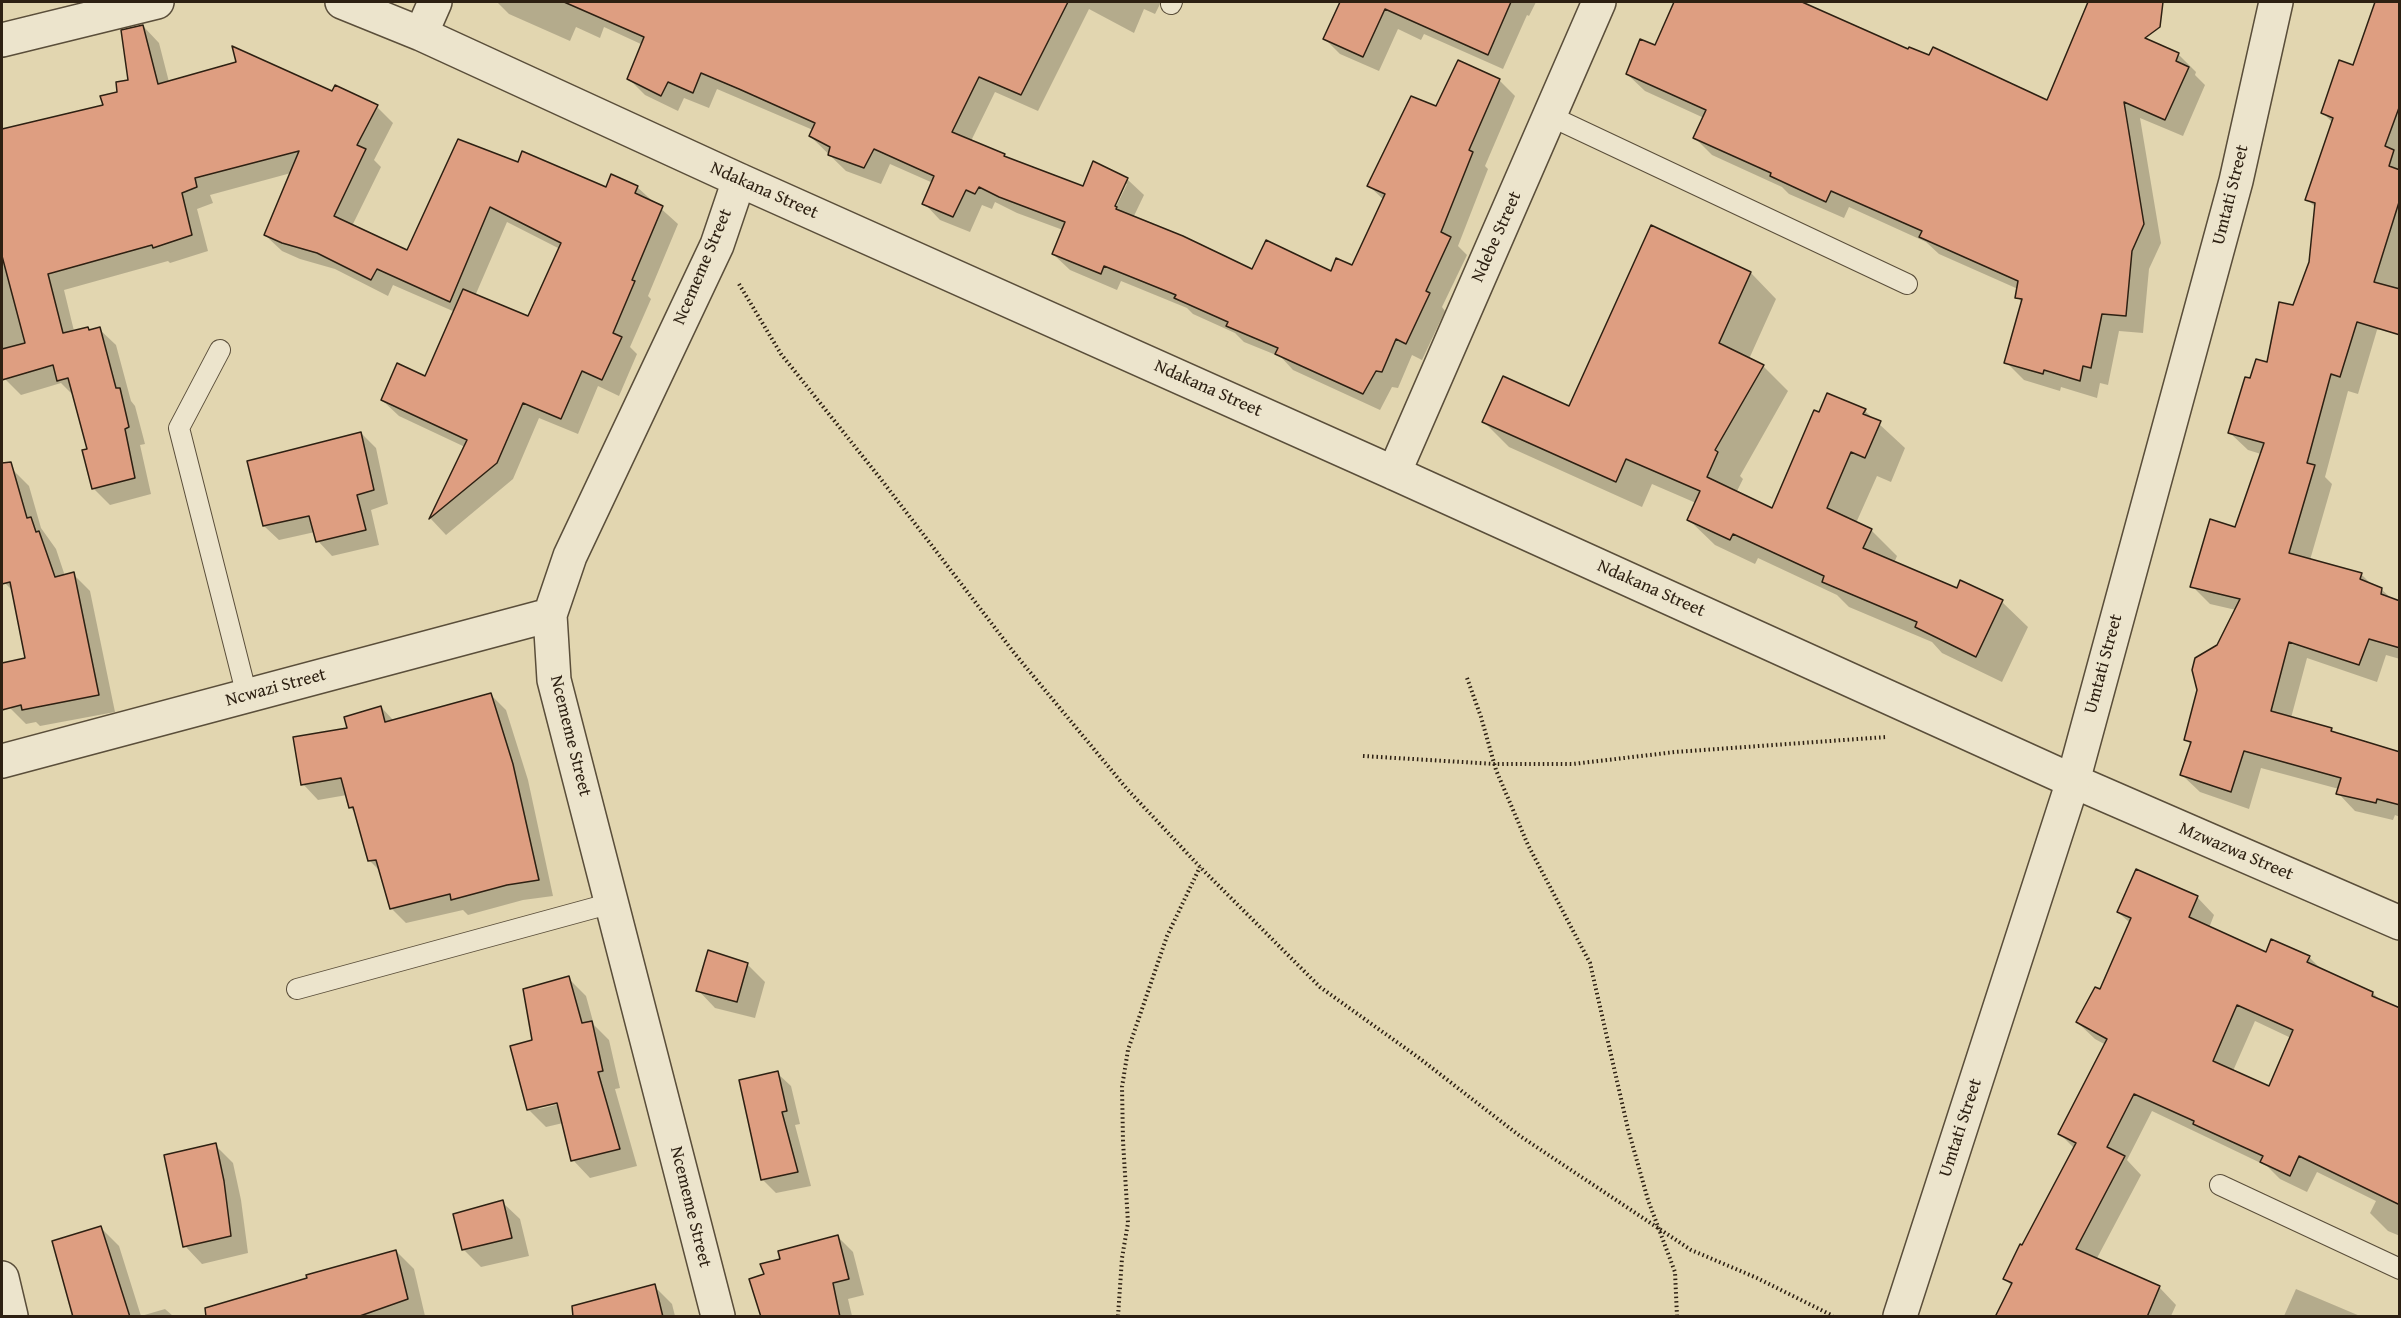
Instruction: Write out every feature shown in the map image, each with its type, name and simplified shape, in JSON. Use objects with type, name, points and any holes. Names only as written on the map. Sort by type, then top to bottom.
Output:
[{"type":"street","points":[[2,40],[158,2]]},
{"type":"street","name":"Ndakana Street","points":[[342,2],[421,34],[739,180],[1394,473],[2073,781]]},
{"type":"street","points":[[421,34],[435,2]]},
{"type":"street","name":"Ndebe Street","points":[[1394,473],[1599,2]]},
{"type":"street","name":"Umtati Street","points":[[1900,1317],[2073,781],[2232,193],[2276,2]]},
{"type":"street","name":"Ncememe Street","points":[[718,1317],[554,680],[550,615],[570,556],[717,245],[739,180]]},
{"type":"street","name":"Ncwazi Street","points":[[2,761],[550,615]]},
{"type":"street","name":"Mzwazwa Street","points":[[2073,781],[2400,922]]},
{"type":"street","points":[[2,1278],[11,1317]]},
{"type":"lane","points":[[1550,116],[1907,284]]},
{"type":"lane","points":[[220,350],[179,428],[247,696]]},
{"type":"lane","points":[[297,989],[612,903]]},
{"type":"lane","points":[[2220,1185],[2400,1269]]},
{"type":"path","points":[[717,245],[781,354],[1015,654],[1127,789],[1200,867],[1320,987],[1419,1058],[1520,1136],[1691,1250],[1757,1278],[1833,1317]]},
{"type":"path","points":[[1467,678],[1495,764],[1528,845],[1590,963],[1628,1129],[1658,1228],[1675,1272],[1677,1317]]},
{"type":"path","points":[[1363,756],[1495,764],[1573,764],[1675,752],[1894,735]]},
{"type":"path","points":[[1118,1317],[1122,1258],[1128,1223],[1122,1087],[1128,1050],[1167,936],[1200,867]]},
{"type":"building","points":[[564,2],[1068,2],[1021,95],[979,77],[952,132],[1005,154],[1004,156],[1083,186],[1093,161],[1128,178],[1115,206],[1116,209],[1183,236],[1252,269],[1266,240],[1331,271],[1336,258],[1352,265],[1385,194],[1367,186],[1411,96],[1436,106],[1458,60],[1500,79],[1469,150],[1473,152],[1441,232],[1451,237],[1426,291],[1430,293],[1406,344],[1396,339],[1382,372],[1376,371],[1363,394],[1275,354],[1278,348],[1226,326],[1228,322],[1174,298],[1176,295],[1104,266],[1101,274],[1052,254],[1065,222],[979,187],[975,194],[966,190],[953,217],[922,204],[934,176],[874,149],[864,168],[828,155],[830,147],[809,136],[815,123],[701,73],[693,93],[668,82],[661,96],[627,79],[644,37]]},
{"type":"building","points":[[1340,2],[1511,2],[1488,55],[1385,9],[1363,57],[1323,39]]},
{"type":"building","points":[[1674,2],[1802,2],[1908,49],[1909,47],[1929,55],[1933,47],[2047,100],[2088,2],[2163,2],[2160,27],[2145,38],[2179,53],[2176,61],[2189,67],[2165,120],[2124,102],[2144,224],[2132,251],[2126,316],[2102,314],[2091,368],[2083,366],[2080,381],[2044,370],[2043,374],[2004,363],[2022,299],[2015,298],[2018,281],[1919,237],[1922,231],[1831,191],[1826,202],[1770,176],[1771,173],[1693,138],[1706,110],[1626,74],[1640,39],[1655,45]]},
{"type":"building","points":[[2375,2],[2400,2],[2400,105],[2385,146],[2394,150],[2389,166],[2400,170],[2400,199],[2374,282],[2400,289],[2400,335],[2357,322],[2340,377],[2331,374],[2307,463],[2315,465],[2289,553],[2362,573],[2360,579],[2382,588],[2381,594],[2400,601],[2400,648],[2369,639],[2359,665],[2289,642],[2271,711],[2332,728],[2331,731],[2400,752],[2400,805],[2377,799],[2376,803],[2336,794],[2341,778],[2244,751],[2231,792],[2180,775],[2191,742],[2184,740],[2197,690],[2192,670],[2195,658],[2217,645],[2240,599],[2190,587],[2210,519],[2235,527],[2264,443],[2228,433],[2245,377],[2250,378],[2256,359],[2267,362],[2279,302],[2293,305],[2309,262],[2315,203],[2305,200],[2333,118],[2321,113],[2339,60],[2353,65]]},
{"type":"building","points":[[143,25],[158,84],[236,62],[232,46],[332,91],[335,85],[378,105],[357,145],[366,149],[334,216],[407,250],[458,139],[518,162],[522,151],[606,187],[611,174],[638,186],[635,193],[663,206],[613,333],[622,337],[602,380],[582,371],[561,419],[523,403],[497,463],[429,519],[467,440],[381,400],[397,363],[425,376],[463,289],[528,316],[561,243],[490,207],[450,302],[377,269],[371,280],[317,253],[264,235],[299,151],[195,178],[197,187],[182,193],[192,235],[153,248],[152,245],[48,274],[63,333],[88,327],[89,330],[100,327],[116,388],[120,388],[129,427],[125,429],[135,478],[92,489],[82,450],[87,449],[68,378],[57,381],[53,365],[2,380],[2,349],[25,343],[2,256],[2,129],[103,105],[100,96],[117,92],[116,82],[128,80],[121,30]]},
{"type":"building","points":[[1651,225],[1751,272],[1719,343],[1764,365],[1715,450],[1718,452],[1707,477],[1772,508],[1814,410],[1819,412],[1827,393],[1866,409],[1863,414],[1881,421],[1865,458],[1851,452],[1827,508],[1872,529],[1863,548],[1957,588],[1960,580],[2003,600],[1976,657],[1915,627],[1917,622],[1822,582],[1824,576],[1733,534],[1730,540],[1687,520],[1700,491],[1626,459],[1616,482],[1482,422],[1503,376],[1569,406]]},
{"type":"building","points":[[361,432],[374,490],[357,495],[366,530],[316,542],[309,516],[263,526],[247,461]]},
{"type":"building","points":[[11,462],[27,518],[31,517],[36,532],[39,531],[55,577],[74,572],[99,695],[22,710],[21,705],[2,710],[2,663],[25,658],[10,582],[2,584],[2,463]]},
{"type":"building","points":[[491,693],[513,764],[539,880],[507,885],[451,900],[450,894],[390,909],[376,860],[368,861],[353,807],[349,808],[341,778],[301,785],[293,737],[347,728],[344,717],[381,706],[385,722]]},
{"type":"building","points":[[2136,869],[2198,896],[2189,917],[2266,952],[2271,939],[2310,956],[2307,962],[2373,992],[2372,996],[2400,1008],[2400,1205],[2299,1156],[2290,1176],[2260,1162],[2263,1156],[2134,1094],[2107,1147],[2125,1156],[2076,1249],[2160,1286],[2147,1317],[1995,1317],[2012,1283],[2003,1279],[2076,1143],[2058,1134],[2107,1039],[2076,1022],[2095,987],[2100,989],[2131,918],[2117,912]],"holes":[[[2237,1005],[2293,1030],[2269,1086],[2213,1061]]]},
{"type":"building","points":[[708,950],[748,963],[737,1002],[696,991]]},
{"type":"building","points":[[569,976],[582,1023],[592,1021],[603,1071],[598,1072],[620,1149],[571,1161],[557,1103],[527,1110],[510,1046],[532,1040],[523,989]]},
{"type":"building","points":[[778,1071],[787,1111],[782,1112],[798,1172],[761,1180],[739,1080]]},
{"type":"building","points":[[216,1143],[224,1181],[231,1236],[183,1247],[164,1155]]},
{"type":"building","points":[[503,1200],[512,1238],[462,1250],[453,1214]]},
{"type":"building","points":[[101,1226],[130,1317],[73,1317],[52,1241]]},
{"type":"building","points":[[838,1235],[849,1279],[833,1283],[840,1317],[761,1317],[749,1279],[764,1274],[760,1264],[780,1259],[778,1251]]},
{"type":"building","points":[[396,1250],[408,1299],[357,1317],[206,1317],[205,1308],[307,1278],[306,1275]]},
{"type":"building","points":[[655,1284],[663,1317],[573,1317],[572,1306]]}]
